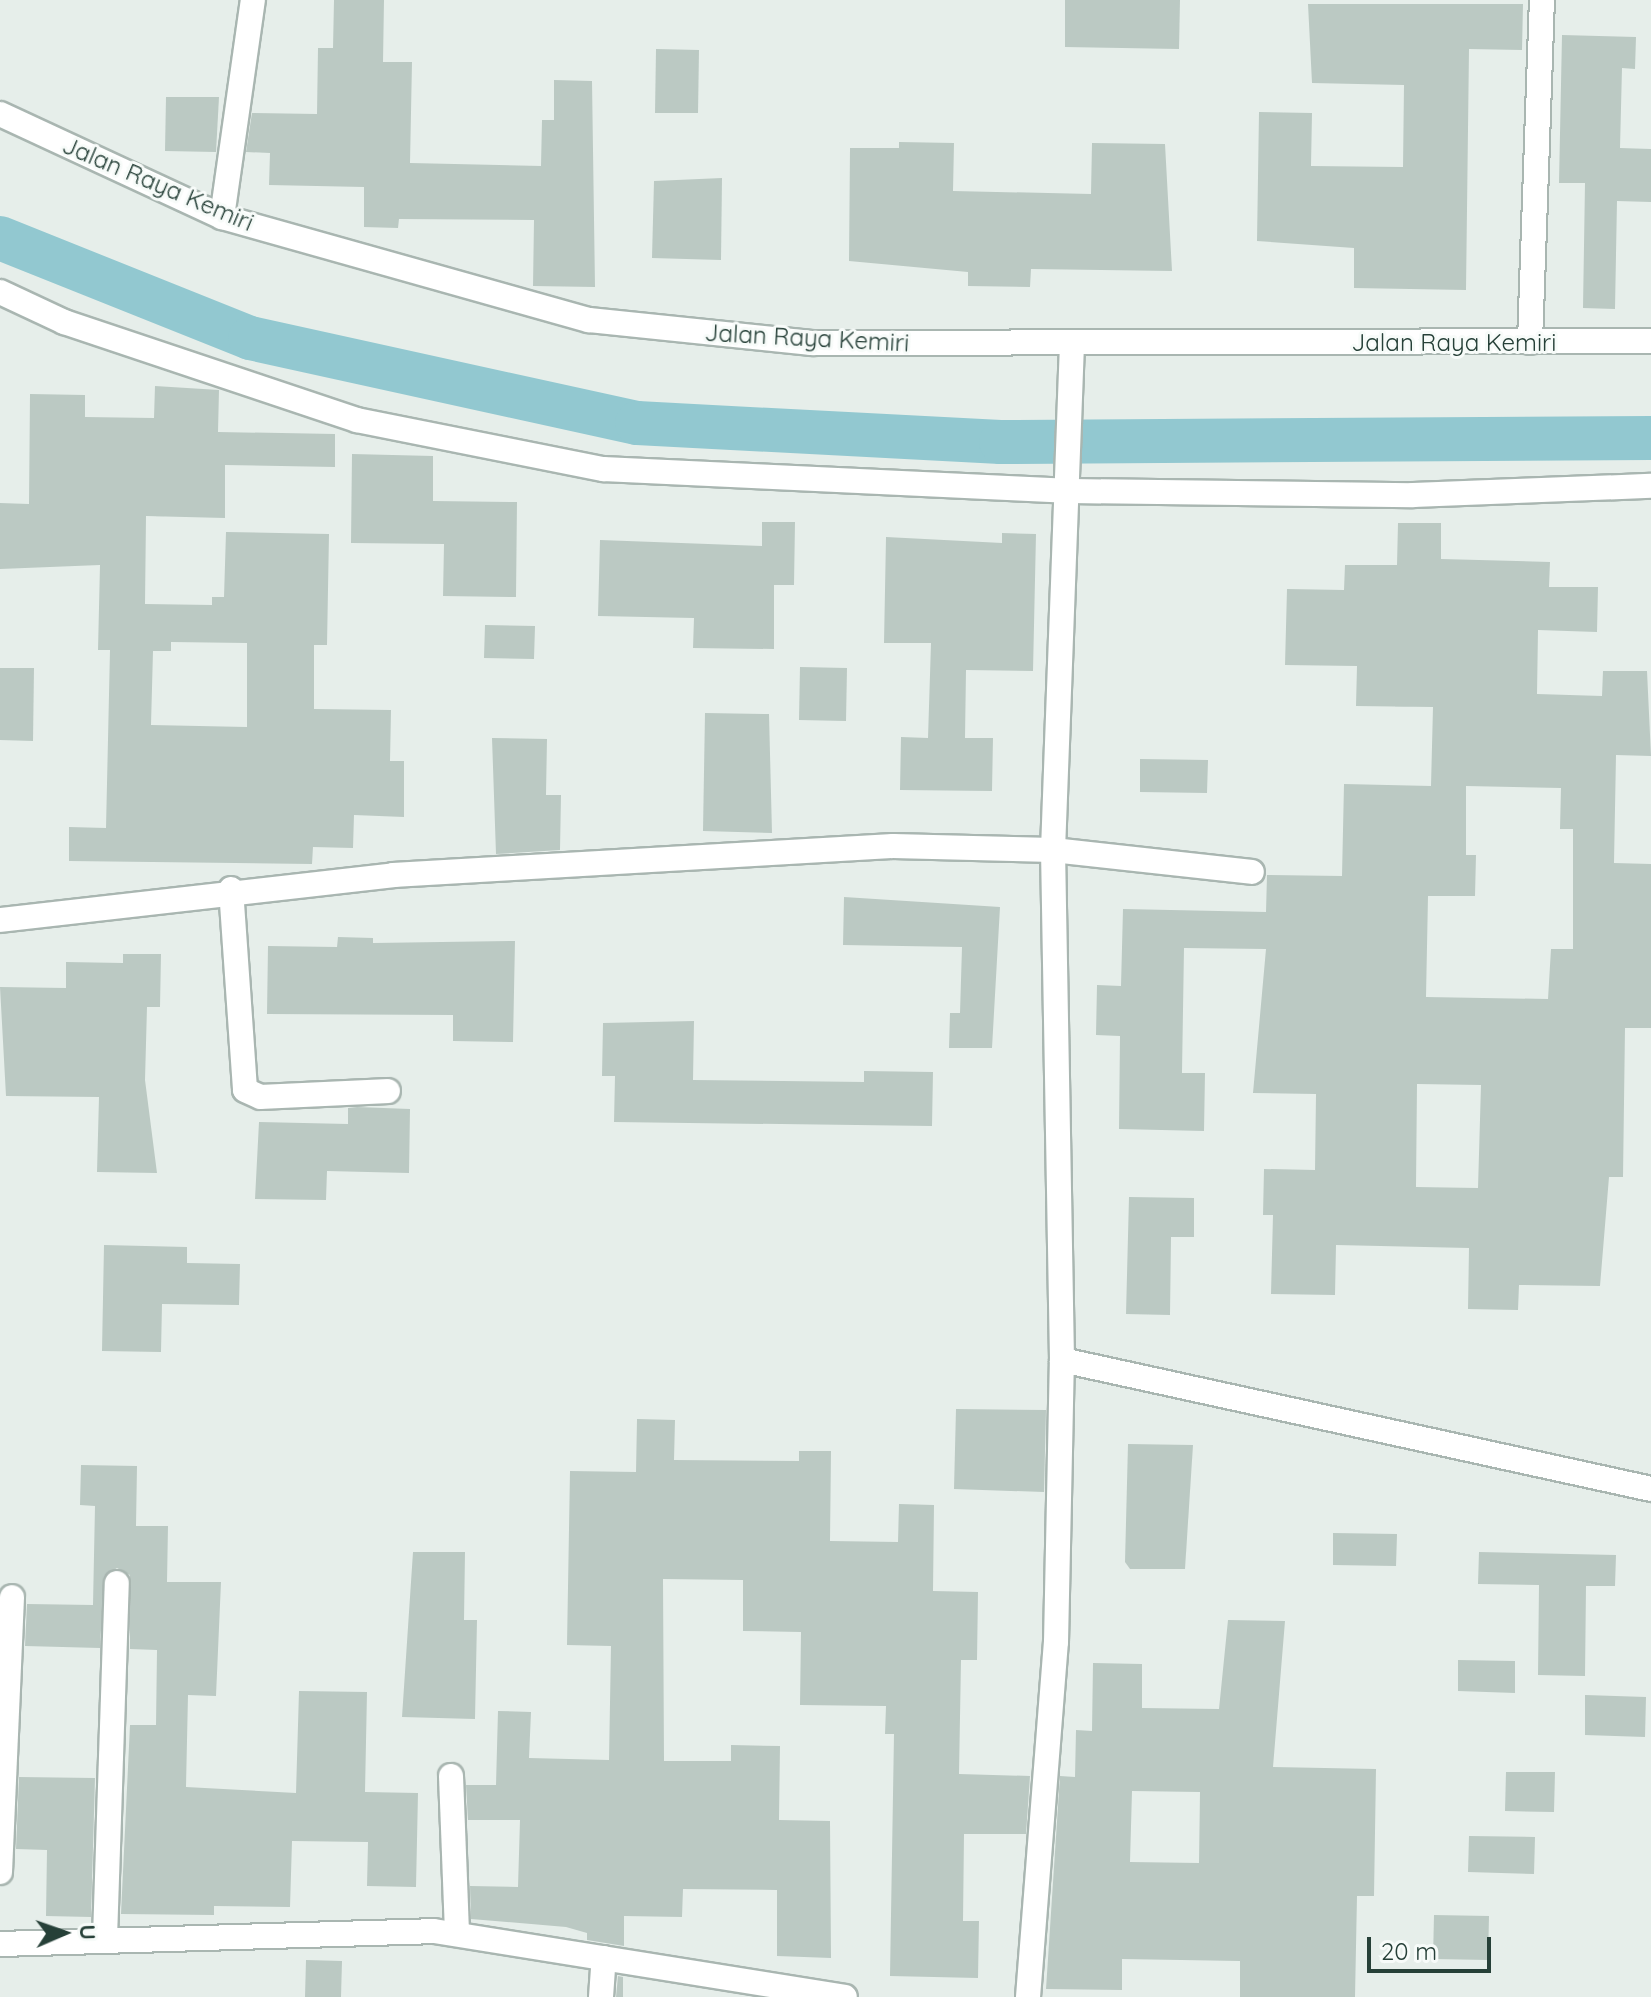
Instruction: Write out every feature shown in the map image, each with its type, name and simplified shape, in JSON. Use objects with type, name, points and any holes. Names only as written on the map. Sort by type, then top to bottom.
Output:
[{"type":"street","points":[[222,217],[253,0]]},
{"type":"street","points":[[1530,342],[1542,0]]},
{"type":"street","name":"Jalan Raya Kemiri","points":[[0,114],[222,217],[589,320],[812,343],[1651,341]]},
{"type":"street","points":[[0,292],[64,322],[357,420],[603,469],[1413,495],[1651,486]]},
{"type":"street","points":[[1028,1997],[1056,1642],[1062,1360],[1053,850],[1070,482],[1068,379],[1072,343]]},
{"type":"street","points":[[0,920],[231,889],[893,846],[1053,850],[1252,872]]},
{"type":"street","points":[[231,889],[245,1090],[261,1097],[388,1091]]},
{"type":"street","points":[[1062,1360],[1651,1489]]},
{"type":"street","points":[[105,1938],[117,1583]]},
{"type":"street","points":[[0,1872],[12,1597]]},
{"type":"street","points":[[451,1776],[457,1934]]},
{"type":"street","points":[[0,1944],[378,1928],[457,1934],[845,1997]]},
{"type":"street","points":[[601,1997],[604,1958]]},
{"type":"building","points":[[334,0],[384,0],[383,62],[412,62],[410,163],[541,166],[542,120],[554,120],[554,80],[592,81],[595,287],[533,286],[534,220],[399,219],[398,228],[364,227],[364,187],[269,185],[270,153],[246,152],[252,113],[317,114],[318,48],[333,48]]},
{"type":"building","points":[[1065,0],[1180,0],[1179,49],[1065,47]]},
{"type":"building","points":[[1308,4],[1523,4],[1522,50],[1469,49],[1466,290],[1354,288],[1354,248],[1257,241],[1259,112],[1312,113],[1311,166],[1403,167],[1404,85],[1312,83]]},
{"type":"building","points":[[1562,35],[1636,37],[1635,69],[1622,68],[1620,148],[1651,149],[1651,202],[1617,201],[1615,309],[1583,308],[1585,183],[1559,183]]},
{"type":"building","points":[[656,49],[699,50],[698,113],[655,113]]},
{"type":"building","points":[[166,97],[219,97],[216,152],[165,151]]},
{"type":"building","points":[[899,142],[954,143],[953,191],[1091,194],[1092,143],[1165,144],[1172,271],[1031,269],[1030,287],[968,286],[968,272],[849,261],[850,148],[899,148]]},
{"type":"building","points":[[722,178],[721,260],[652,258],[654,181]]},
{"type":"building","points":[[155,386],[219,390],[218,432],[335,434],[335,467],[225,465],[225,518],[146,516],[145,604],[212,605],[212,597],[224,597],[226,532],[329,534],[327,645],[314,645],[314,709],[391,710],[390,761],[404,761],[404,817],[354,815],[353,848],[313,847],[312,864],[69,861],[69,827],[106,828],[110,650],[98,650],[100,565],[0,569],[0,503],[29,504],[30,394],[85,395],[85,417],[154,418]],"holes":[[[171,642],[247,643],[247,727],[151,725],[153,651],[171,651]]]},
{"type":"building","points":[[352,454],[433,456],[433,501],[517,502],[516,597],[443,596],[444,544],[351,543]]},
{"type":"building","points":[[762,522],[795,522],[794,585],[774,585],[774,649],[693,648],[694,618],[598,616],[600,540],[762,546]]},
{"type":"building","points":[[1398,523],[1441,523],[1441,559],[1550,562],[1549,587],[1598,587],[1597,632],[1538,630],[1537,694],[1602,696],[1603,671],[1647,671],[1651,756],[1616,755],[1614,863],[1651,864],[1651,1028],[1625,1028],[1623,1177],[1609,1177],[1600,1286],[1519,1285],[1518,1310],[1468,1309],[1469,1248],[1336,1245],[1335,1295],[1271,1294],[1273,1215],[1263,1215],[1264,1169],[1315,1170],[1316,1094],[1253,1093],[1266,949],[1184,948],[1182,1073],[1205,1073],[1204,1131],[1119,1129],[1120,1036],[1096,1035],[1097,985],[1121,986],[1123,909],[1266,912],[1267,875],[1342,876],[1344,784],[1431,786],[1433,707],[1356,706],[1357,666],[1285,665],[1287,589],[1344,590],[1345,565],[1397,565]],"holes":[[[1466,786],[1561,788],[1560,829],[1573,829],[1573,949],[1551,949],[1548,999],[1426,997],[1428,896],[1475,896],[1476,855],[1466,855]],[[1417,1084],[1481,1085],[1478,1188],[1416,1187]]]},
{"type":"building","points":[[1002,533],[1036,534],[1033,671],[966,670],[965,738],[993,738],[992,791],[900,790],[901,737],[928,738],[931,643],[884,643],[886,537],[1002,543]]},
{"type":"building","points":[[485,625],[535,626],[534,659],[484,658]]},
{"type":"building","points":[[800,667],[847,668],[846,721],[799,720]]},
{"type":"building","points":[[0,668],[34,668],[33,741],[0,740]]},
{"type":"building","points":[[705,713],[769,714],[772,833],[703,831]]},
{"type":"building","points":[[492,738],[547,739],[546,795],[561,795],[560,850],[496,854]]},
{"type":"building","points":[[1140,759],[1208,760],[1207,793],[1140,792]]},
{"type":"building","points":[[844,897],[1000,907],[992,1048],[949,1048],[950,1013],[960,1013],[962,947],[843,945]]},
{"type":"building","points":[[338,937],[373,938],[373,943],[515,941],[513,1042],[453,1041],[453,1015],[267,1014],[268,946],[337,947]]},
{"type":"building","points":[[123,954],[161,954],[160,1007],[147,1007],[145,1080],[157,1173],[97,1172],[99,1097],[6,1096],[0,987],[66,988],[66,962],[123,963]]},
{"type":"building","points":[[694,1021],[693,1080],[864,1082],[864,1071],[933,1072],[932,1126],[614,1122],[615,1076],[602,1076],[603,1023]]},
{"type":"building","points":[[348,1108],[410,1109],[409,1173],[327,1171],[326,1200],[255,1199],[259,1122],[348,1124]]},
{"type":"building","points":[[1129,1197],[1194,1198],[1194,1237],[1171,1237],[1170,1315],[1126,1314]]},
{"type":"building","points":[[104,1245],[187,1247],[187,1263],[240,1264],[239,1305],[162,1304],[161,1352],[102,1351]]},
{"type":"building","points":[[956,1409],[1046,1410],[1044,1492],[954,1489]]},
{"type":"building","points":[[637,1419],[675,1420],[674,1460],[799,1461],[799,1451],[831,1451],[830,1541],[898,1542],[899,1504],[934,1505],[933,1591],[978,1592],[977,1660],[961,1660],[959,1774],[1030,1776],[1026,1834],[964,1834],[963,1921],[979,1921],[978,1978],[890,1976],[894,1734],[885,1734],[886,1706],[800,1705],[801,1632],[743,1631],[743,1580],[663,1579],[664,1761],[731,1761],[731,1745],[780,1746],[779,1820],[830,1821],[831,1958],[777,1956],[777,1890],[683,1889],[682,1917],[624,1916],[624,1946],[587,1940],[587,1933],[566,1927],[471,1919],[470,1886],[518,1887],[520,1820],[468,1820],[466,1785],[496,1785],[498,1711],[531,1712],[529,1758],[609,1760],[611,1646],[567,1645],[570,1471],[636,1472]]},
{"type":"building","points":[[1128,1444],[1193,1445],[1185,1569],[1130,1569],[1125,1562]]},
{"type":"building","points":[[81,1465],[137,1466],[136,1526],[168,1526],[167,1582],[221,1582],[216,1696],[188,1695],[186,1787],[296,1793],[299,1691],[367,1692],[365,1792],[418,1793],[416,1887],[367,1886],[368,1842],[292,1841],[290,1907],[214,1906],[214,1915],[121,1914],[130,1725],[156,1725],[157,1650],[130,1649],[130,1575],[117,1568],[104,1576],[100,1648],[25,1646],[27,1604],[93,1605],[95,1506],[80,1505]]},
{"type":"building","points":[[1333,1533],[1397,1534],[1396,1566],[1333,1565]]},
{"type":"building","points":[[413,1552],[465,1552],[464,1620],[477,1620],[475,1719],[402,1717]]},
{"type":"building","points":[[1479,1552],[1616,1555],[1615,1586],[1586,1586],[1585,1676],[1538,1675],[1539,1585],[1478,1584]]},
{"type":"building","points":[[1228,1620],[1285,1621],[1273,1767],[1376,1769],[1374,1896],[1357,1896],[1355,1997],[1240,1997],[1240,1961],[1122,1959],[1122,1990],[1046,1989],[1060,1776],[1075,1777],[1076,1730],[1092,1731],[1093,1663],[1142,1664],[1142,1708],[1219,1709]],"holes":[[[1132,1791],[1200,1792],[1199,1863],[1130,1862]]]},
{"type":"building","points":[[1458,1660],[1515,1661],[1515,1693],[1458,1691]]},
{"type":"building","points":[[1585,1695],[1646,1697],[1645,1737],[1585,1735]]},
{"type":"building","points":[[1506,1772],[1555,1772],[1554,1812],[1505,1811]]},
{"type":"building","points":[[19,1777],[95,1778],[91,1917],[46,1916],[47,1850],[16,1849]]},
{"type":"building","points":[[1469,1836],[1535,1837],[1534,1874],[1468,1872]]},
{"type":"building","points":[[1434,1915],[1489,1916],[1488,1960],[1433,1959]]},
{"type":"building","points":[[306,1960],[342,1961],[341,1997],[305,1997]]},
{"type":"building","points":[[618,1976],[623,1977],[623,1997],[616,1997]]},
{"type":"waterway","points":[[0,238],[250,338],[637,423],[1001,442],[1651,438]]}]
